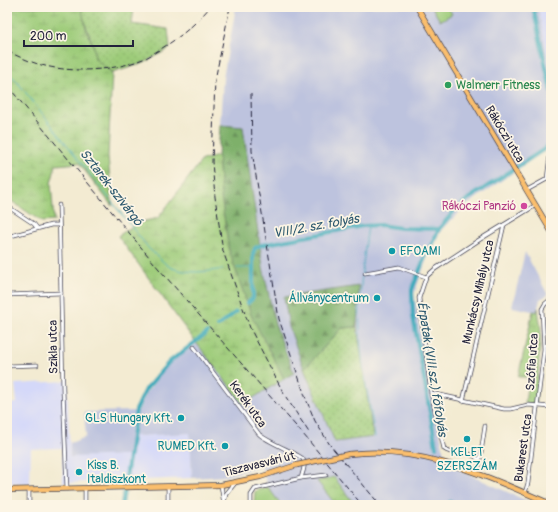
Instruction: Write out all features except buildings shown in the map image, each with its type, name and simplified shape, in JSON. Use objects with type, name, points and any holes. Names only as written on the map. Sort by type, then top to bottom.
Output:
[{"type":"main road","name":"Rákóczi utca","points":[[417,7],[551,231]]},
{"type":"main road","name":"Tiszavasvári út","points":[[7,490],[168,487],[221,484],[266,475],[297,465],[349,454],[377,451],[409,454],[430,458],[476,473],[551,504]]},
{"type":"street","points":[[527,190],[547,179],[551,147]]},
{"type":"street","name":"Szikla utca","points":[[59,205],[67,489]]},
{"type":"street","points":[[479,460],[476,456],[459,452],[450,452],[444,449],[431,393],[419,298],[426,277],[479,240],[536,205]]},
{"type":"street","points":[[7,206],[34,224],[37,228]]},
{"type":"street","points":[[7,237],[37,228],[59,225]]},
{"type":"street","name":"Munkácsy Mihály utca","points":[[463,401],[504,225]]},
{"type":"street","points":[[365,273],[399,267],[426,277]]},
{"type":"street","points":[[7,294],[61,293]]},
{"type":"street","name":"Szófia utca","points":[[537,405],[544,349],[542,309],[551,299]]},
{"type":"street","name":"Kerék utca","points":[[194,346],[259,434],[264,439],[287,451],[301,456],[304,460],[304,469],[301,478]]},
{"type":"street","points":[[7,366],[37,365]]},
{"type":"street","points":[[431,393],[504,409],[511,409],[528,404],[551,407]]},
{"type":"street","name":"Bukarest utca","points":[[525,493],[537,405]]},
{"type":"street","points":[[476,473],[479,466],[485,426]]},
{"type":"street","points":[[251,505],[251,495],[255,489],[301,478],[326,475]]},
{"type":"street","points":[[224,504],[226,494],[236,482]]},
{"type":"street","points":[[221,484],[224,504]]},
{"type":"street","points":[[165,504],[168,500],[168,487]]},
{"type":"street","points":[[85,489],[85,505]]},
{"type":"street","points":[[29,490],[29,505]]},
{"type":"shaded area","points":[[236,7],[538,7],[551,77],[551,146],[467,205],[442,229],[429,253],[414,294],[425,361],[446,464],[536,505],[281,505],[268,487],[261,466],[227,476],[192,478],[190,433],[135,436],[132,455],[70,457],[70,443],[86,437],[84,412],[138,411],[147,392],[170,362],[197,344],[243,404],[294,373],[275,324],[263,267],[243,127],[220,125],[223,78]]},
{"type":"shaded area","points":[[538,7],[551,7],[551,77]]},
{"type":"shaded area","points":[[525,252],[548,295],[540,299],[537,312],[512,307]]},
{"type":"shaded area","points":[[67,381],[70,457],[135,436],[190,433],[192,478],[63,483],[62,448],[31,449],[30,483],[7,483],[7,404],[17,403],[15,384]]},
{"type":"green space","points":[[7,7],[81,7],[86,28],[94,48],[95,59],[112,73],[108,156],[112,206],[79,163],[56,165],[51,183],[54,221],[42,222],[7,198]]},
{"type":"green space","points":[[81,7],[134,7],[132,24],[168,29],[170,48],[144,63],[112,73],[95,59],[93,46],[84,21]]},
{"type":"green space","points":[[432,7],[448,7],[452,14],[440,21]]},
{"type":"green space","points":[[220,125],[243,127],[263,267],[275,324],[294,373],[284,379],[251,315],[229,251],[221,197],[218,156]]},
{"type":"green space","points":[[218,156],[221,197],[229,251],[251,315],[284,379],[243,404],[118,236],[137,223],[158,218],[202,160]]},
{"type":"green space","points":[[359,286],[357,327],[342,328],[304,369],[289,327],[284,297]]},
{"type":"green space","points":[[538,308],[541,330],[536,403],[525,404],[528,377],[518,377],[533,311],[537,312]]},
{"type":"green space","points":[[357,327],[373,437],[335,442],[304,369],[342,328]]},
{"type":"green space","points":[[334,477],[355,505],[336,505],[317,481]]},
{"type":"green space","points":[[268,487],[281,505],[254,505],[255,491]]},
{"type":"waterway","name":"Érpatak (VIII.sz.) főfolyás","points":[[533,7],[551,91]]},
{"type":"waterway","name":"Sztarek-szivárgó","points":[[7,75],[10,75],[15,79],[150,250],[169,267],[178,270],[198,272],[223,269]]},
{"type":"waterway","name":"Érpatak (VIII.sz.) főfolyás","points":[[436,447],[413,316],[412,290],[422,264],[439,229],[454,211],[468,199],[546,148],[551,140]]},
{"type":"waterway","name":"VIII/2. sz. folyás","points":[[248,303],[253,298],[253,254],[255,248],[261,245],[363,226],[380,225],[401,228],[439,229]]},
{"type":"waterway","points":[[368,226],[360,294],[360,336],[364,374],[375,437]]},
{"type":"waterway","name":"Sztarek-szivárgó","points":[[237,268],[253,268]]},
{"type":"waterway","name":"VIII/2. sz. folyás","points":[[218,326],[236,312]]},
{"type":"waterway","name":"VIII/2. sz. folyás","points":[[122,505],[136,410],[146,389],[169,362],[207,333]]},
{"type":"railway","points":[[7,51],[32,62],[58,68],[88,70],[117,67],[151,55],[180,36],[210,7]]},
{"type":"railway","points":[[230,7],[215,80],[212,162],[215,197],[223,251],[250,328],[284,394],[310,434]]},
{"type":"railway","points":[[7,85],[159,269],[309,441],[362,505]]},
{"type":"railway","points":[[251,93],[252,151],[279,319],[315,421],[330,445],[380,505]]},
{"type":"place","name":"Walmerr Fitness","points":[[448,85]]},
{"type":"place","name":"Rákóczi Panzió","points":[[524,206]]},
{"type":"place","name":"EFOAMI","points":[[392,251]]},
{"type":"place","name":"Állványcentrum","points":[[377,298]]},
{"type":"place","name":"GLS Hungary Kft.","points":[[181,418]]},
{"type":"place","name":"KELET SZERSZÁM","points":[[467,439]]},
{"type":"place","name":"RUMED Kft.","points":[[225,446]]},
{"type":"place","name":"Kiss B. Italdiszkont","points":[[79,472]]}]
